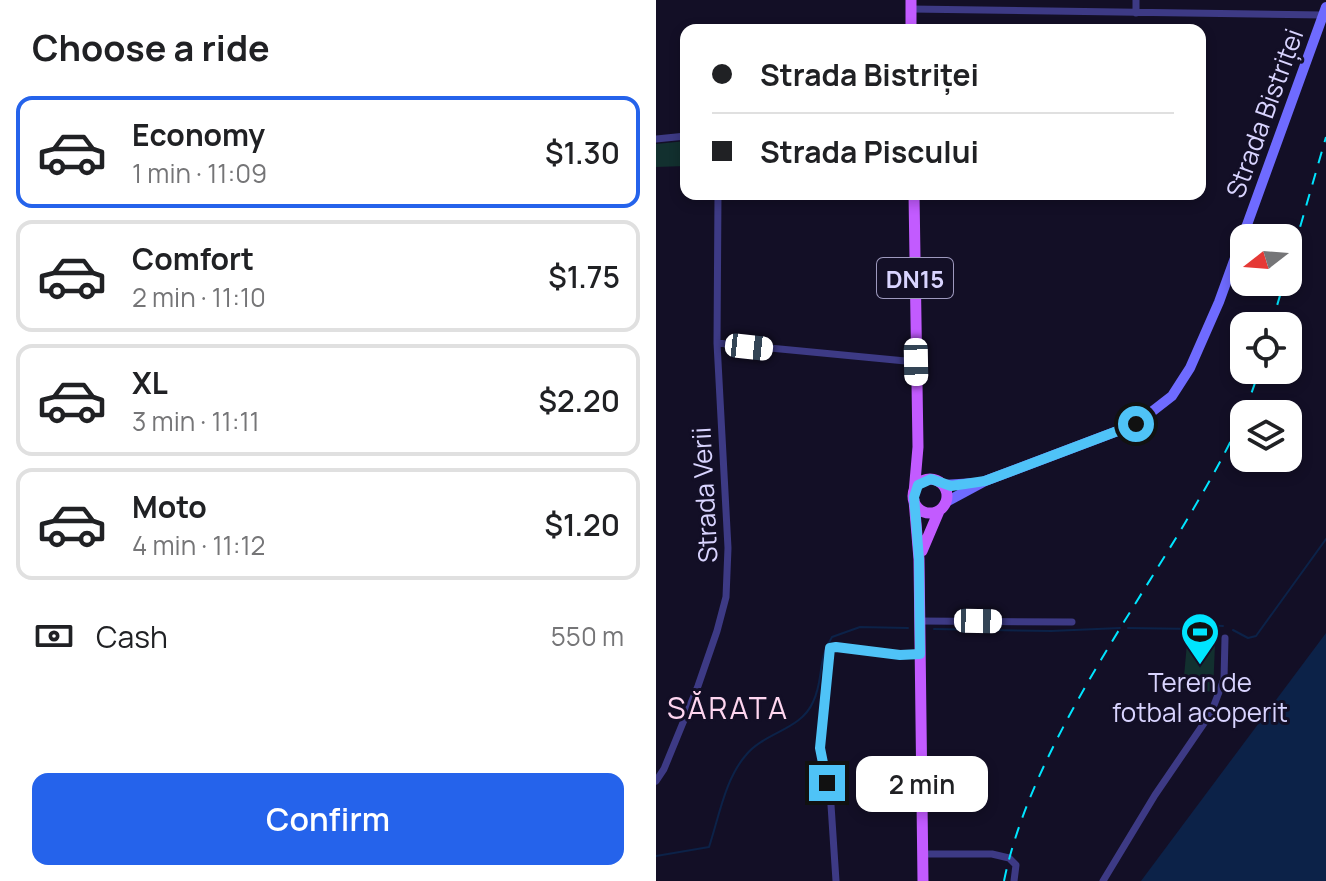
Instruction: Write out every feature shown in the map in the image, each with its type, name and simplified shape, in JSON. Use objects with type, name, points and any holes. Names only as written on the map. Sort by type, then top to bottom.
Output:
[{"type":"main road","name":"Strada Bistriței","points":[[937,482],[960,486],[985,481],[1136,424],[1179,387],[1219,302],[1324,11]]},
{"type":"main road","name":"DN15","points":[[914,200],[918,447],[914,497],[919,559],[923,881]]},
{"type":"main road","name":"DN15","points":[[918,447],[937,482],[947,493],[919,559]]},
{"type":"main road","name":"Strada Bistriței","points":[[942,506],[985,481]]},
{"type":"main road","points":[[937,482],[918,485],[914,497],[924,512],[942,506]]},
{"type":"street","points":[[994,0],[994,10]]},
{"type":"street","points":[[1063,0],[1063,10]]},
{"type":"street","points":[[1136,0],[1136,13]]},
{"type":"street","points":[[911,4],[994,10],[1136,13],[1324,11]]},
{"type":"street","points":[[656,139],[680,137]]},
{"type":"street","name":"Strada Verii","points":[[656,781],[664,769],[698,686],[726,597],[728,557],[717,343],[718,200]]},
{"type":"street","points":[[717,343],[916,362]]},
{"type":"street","points":[[920,621],[1072,622]]},
{"type":"street","points":[[1103,881],[1155,795],[1211,713],[1224,679],[1225,638]]},
{"type":"street","points":[[836,881],[833,821],[820,748],[828,651],[836,647],[900,655],[920,654]]},
{"type":"street","points":[[923,854],[1000,855],[1016,865],[1014,881]]},
{"type":"green space","points":[[680,142],[680,166],[656,167],[656,144]]},
{"type":"green space","name":"Teren de fotbal acoperit","points":[[1187,643],[1215,644],[1213,692],[1183,688]]},
{"type":"water","points":[[1326,633],[1326,881],[1141,881]]},
{"type":"waterway","points":[[1233,630],[1248,638],[1256,636],[1326,539]]},
{"type":"waterway","points":[[1128,628],[1195,629],[1205,625],[1223,626]]},
{"type":"waterway","points":[[656,856],[709,847],[728,787],[746,755],[800,719],[813,702],[824,654],[832,637],[860,627],[908,628]]},
{"type":"waterway","points":[[934,629],[1051,631],[1120,628]]},
{"type":"railway","points":[[1301,224],[1326,137]]},
{"type":"railway","points":[[1275,312],[1280,296]]},
{"type":"railway","points":[[1004,881],[1016,835],[1055,742],[1106,651],[1217,468],[1254,384]]},
{"type":"place","name":"Teren de fotbal acoperit","points":[[1200,666]]},
{"type":"district","name":"SĂRATA","points":[[728,707]]},
{"type":"route","points":[[827,783],[820,748],[830,648],[920,654],[919,559],[914,497],[918,485],[931,479],[951,486],[985,481],[1136,424]]}]
